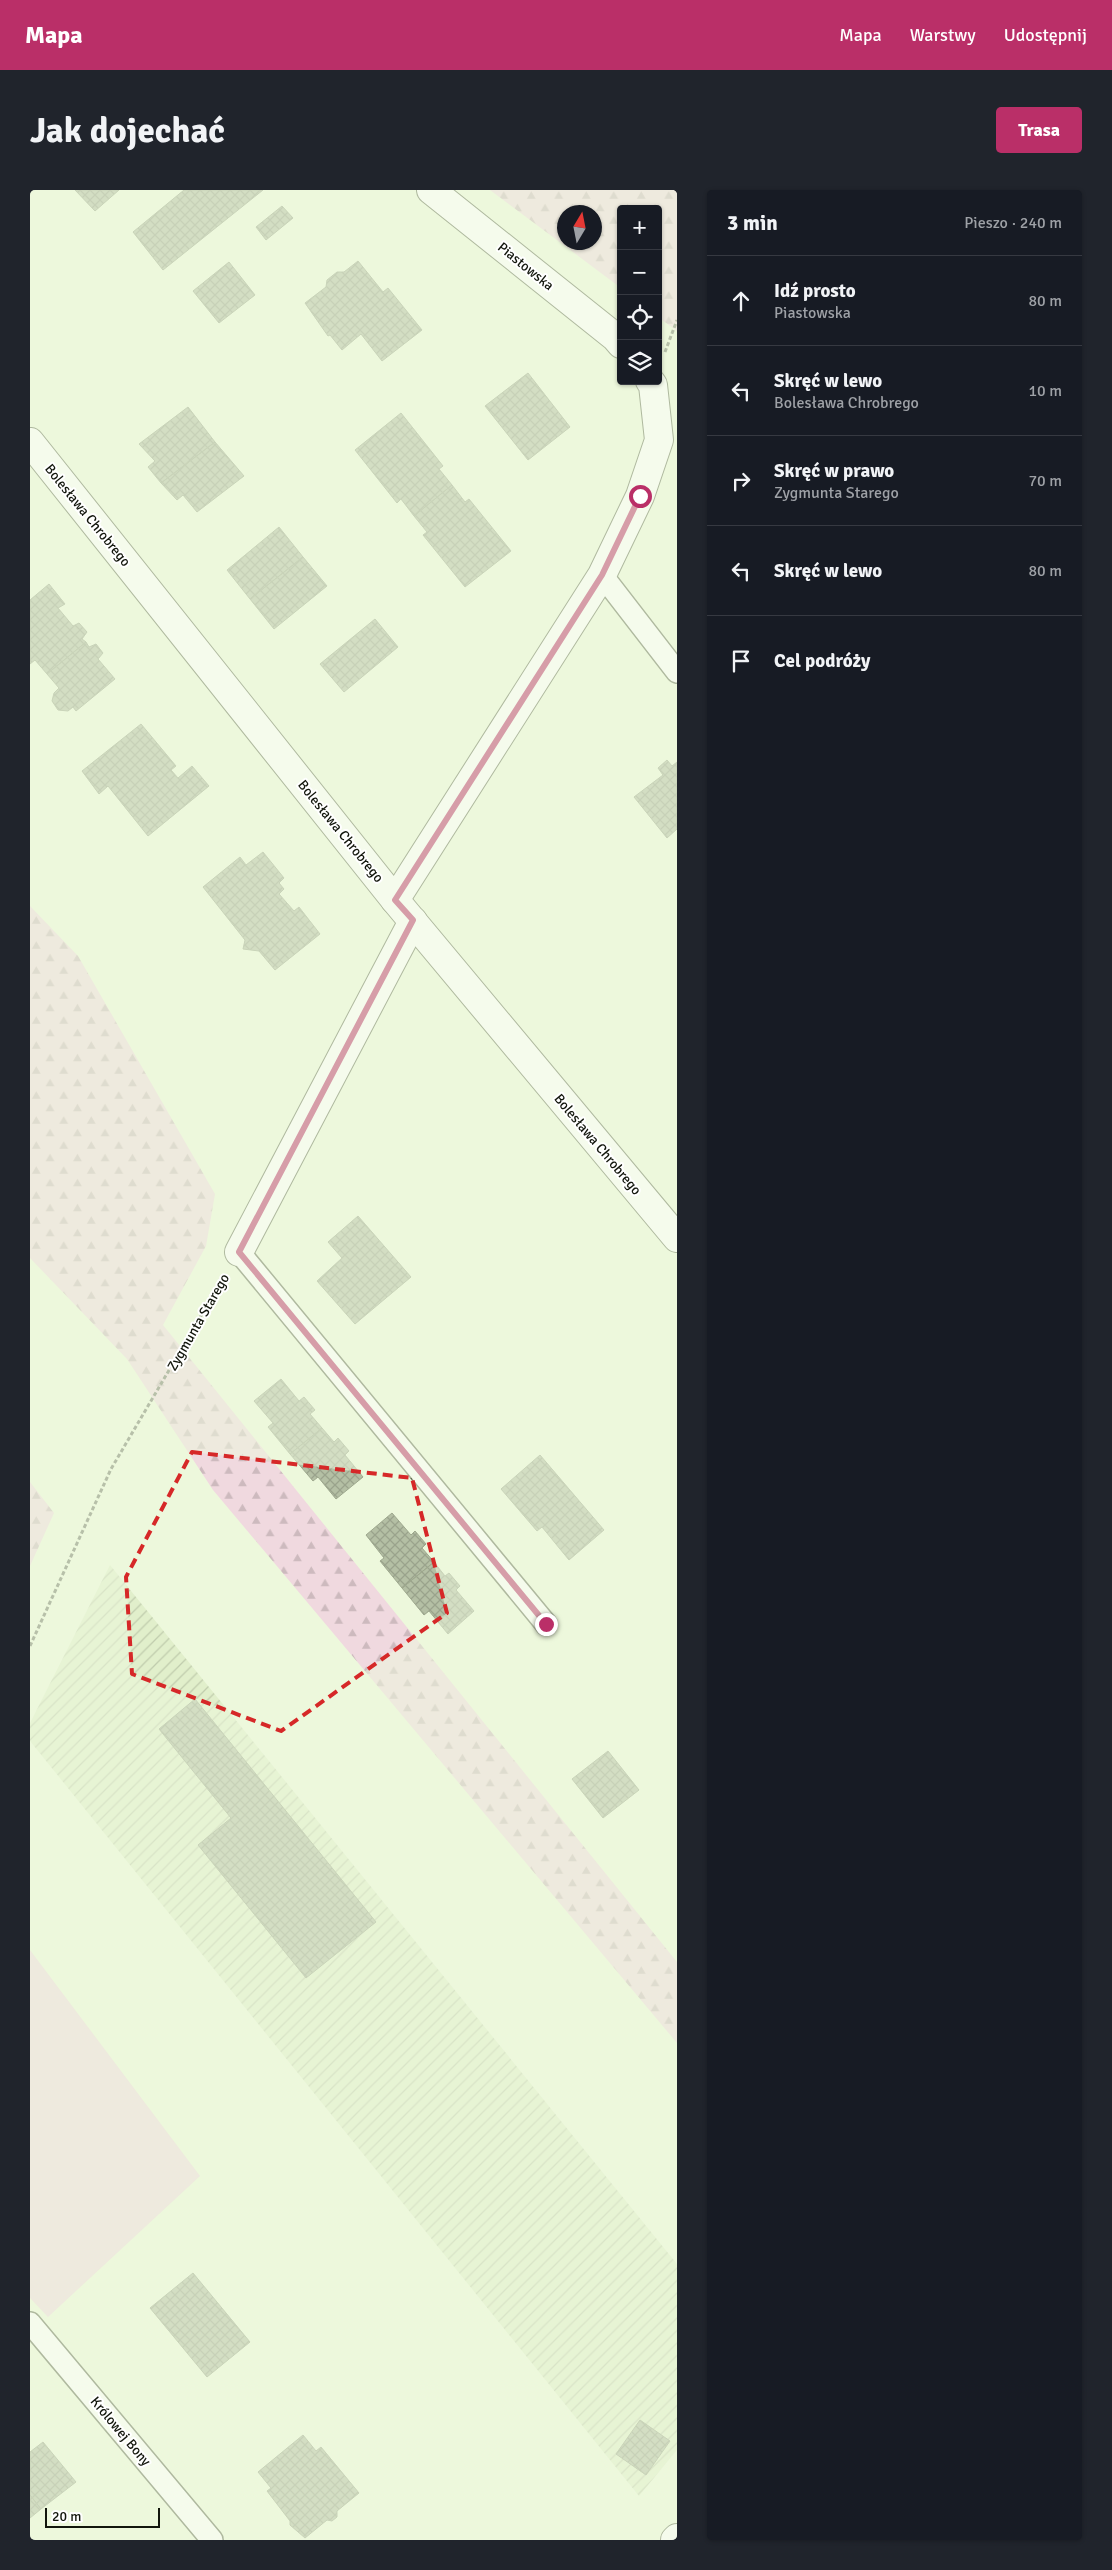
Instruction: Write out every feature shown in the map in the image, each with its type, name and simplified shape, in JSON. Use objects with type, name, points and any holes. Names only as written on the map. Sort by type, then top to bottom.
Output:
[{"type":"street","name":"Piastowska","points":[[431,190],[618,340]]},
{"type":"street","points":[[395,900],[602,575],[640,496],[659,440],[653,385]]},
{"type":"street","name":"Bolesława Chrobrego","points":[[30,442],[395,900],[677,1238]]},
{"type":"street","points":[[239,1252],[413,920]]},
{"type":"lane","points":[[602,575],[677,672]]},
{"type":"lane","points":[[239,1252],[546,1624]]},
{"type":"lane","name":"Królowej Bony","points":[[30,2323],[212,2540]]},
{"type":"path","points":[[664,354],[677,320]]},
{"type":"path","name":"Zygmunta Starego","points":[[30,1646],[111,1469],[239,1252]]},
{"type":"highlighted area","points":[[192,1452],[412,1478],[447,1613],[281,1731],[132,1674],[126,1577]]},
{"type":"shaded area","points":[[110,1565],[677,2264],[677,2450],[639,2496],[30,1741],[30,1723]]},
{"type":"green space","points":[[490,190],[677,190],[677,331],[662,320],[662,205],[617,205],[617,285],[570,250],[602,250],[602,205],[557,205],[557,240]]},
{"type":"green space","points":[[30,906],[78,956],[215,1194],[206,1246],[163,1325],[677,1962],[677,2043],[213,1490],[127,1359],[30,1258]]},
{"type":"green space","points":[[30,1482],[54,1513],[30,1566]]},
{"type":"green space","points":[[30,1950],[200,2176],[48,2317],[30,2298]]},
{"type":"building","points":[[75,190],[119,190],[95,211]]},
{"type":"building","points":[[184,190],[263,190],[163,270],[133,232]]},
{"type":"building","points":[[282,206],[293,218],[266,240],[256,227]]},
{"type":"building","points":[[358,261],[383,292],[388,288],[422,330],[382,361],[361,334],[342,350],[330,335],[328,336],[305,303],[326,287],[327,280],[337,272],[344,272]]},
{"type":"building","points":[[229,262],[255,295],[219,323],[193,291]]},
{"type":"building","points":[[528,373],[570,427],[528,460],[485,406]]},
{"type":"building","points":[[188,407],[215,442],[161,483],[148,467],[155,461],[139,444]]},
{"type":"building","points":[[401,413],[443,466],[439,469],[452,485],[414,516],[401,499],[397,503],[355,450]]},
{"type":"building","points":[[215,442],[244,476],[197,512],[183,495],[177,500],[161,483]]},
{"type":"building","points":[[452,485],[465,502],[469,499],[511,551],[465,587],[423,535],[427,532],[414,516]]},
{"type":"building","points":[[279,527],[303,557],[250,599],[227,570]]},
{"type":"building","points":[[303,557],[327,586],[274,629],[250,599]]},
{"type":"building","points":[[49,584],[65,604],[58,608],[73,626],[79,623],[87,632],[82,639],[86,642],[47,674],[35,660],[30,664],[30,600]]},
{"type":"building","points":[[375,619],[398,647],[344,692],[320,664]]},
{"type":"building","points":[[86,642],[89,647],[96,644],[103,653],[98,659],[115,679],[76,711],[73,707],[68,711],[58,710],[52,701],[54,693],[59,688],[47,674]]},
{"type":"building","points":[[141,724],[176,766],[171,770],[178,778],[192,766],[209,786],[148,836],[108,786],[99,794],[82,771]]},
{"type":"building","points":[[667,760],[672,766],[677,762],[677,829],[667,838],[634,797],[663,775],[658,768]]},
{"type":"building","points":[[263,852],[284,878],[279,883],[284,889],[279,894],[294,911],[299,907],[320,934],[275,970],[259,951],[243,949],[245,940],[203,887],[240,857],[246,865]]},
{"type":"building","points":[[358,1216],[411,1277],[355,1324],[317,1281],[342,1258],[328,1242]]},
{"type":"building","points":[[281,1379],[299,1401],[304,1397],[315,1410],[310,1414],[322,1428],[290,1454],[268,1427],[273,1423],[254,1401]]},
{"type":"building","points":[[322,1428],[334,1442],[338,1438],[349,1451],[345,1455],[363,1477],[336,1499],[318,1477],[313,1481],[290,1454]]},
{"type":"building","points":[[540,1455],[604,1530],[569,1560],[542,1527],[537,1531],[501,1489]]},
{"type":"building","points":[[392,1513],[411,1535],[415,1531],[426,1544],[422,1548],[434,1562],[402,1588],[380,1561],[384,1558],[366,1535]]},
{"type":"building","points":[[434,1562],[445,1576],[449,1573],[460,1586],[456,1590],[474,1611],[448,1634],[429,1611],[424,1615],[402,1588]]},
{"type":"building","points":[[195,1699],[376,1922],[306,1978],[198,1845],[231,1818],[159,1729]]},
{"type":"building","points":[[608,1751],[639,1790],[603,1818],[572,1779]]},
{"type":"building","points":[[193,2273],[250,2342],[207,2377],[150,2308]]},
{"type":"building","points":[[640,2420],[670,2441],[646,2475],[616,2454]]},
{"type":"building","points":[[303,2435],[316,2451],[321,2447],[359,2493],[337,2511],[337,2517],[332,2521],[327,2520],[305,2538],[290,2525],[290,2521],[267,2491],[271,2488],[258,2472]]},
{"type":"building","points":[[43,2442],[76,2482],[41,2509],[30,2495],[30,2452]]},
{"type":"building","points":[[30,2495],[41,2509],[30,2518]]},
{"type":"route","points":[[546,1624],[239,1252],[413,920],[395,900],[602,575],[640,496]]}]
